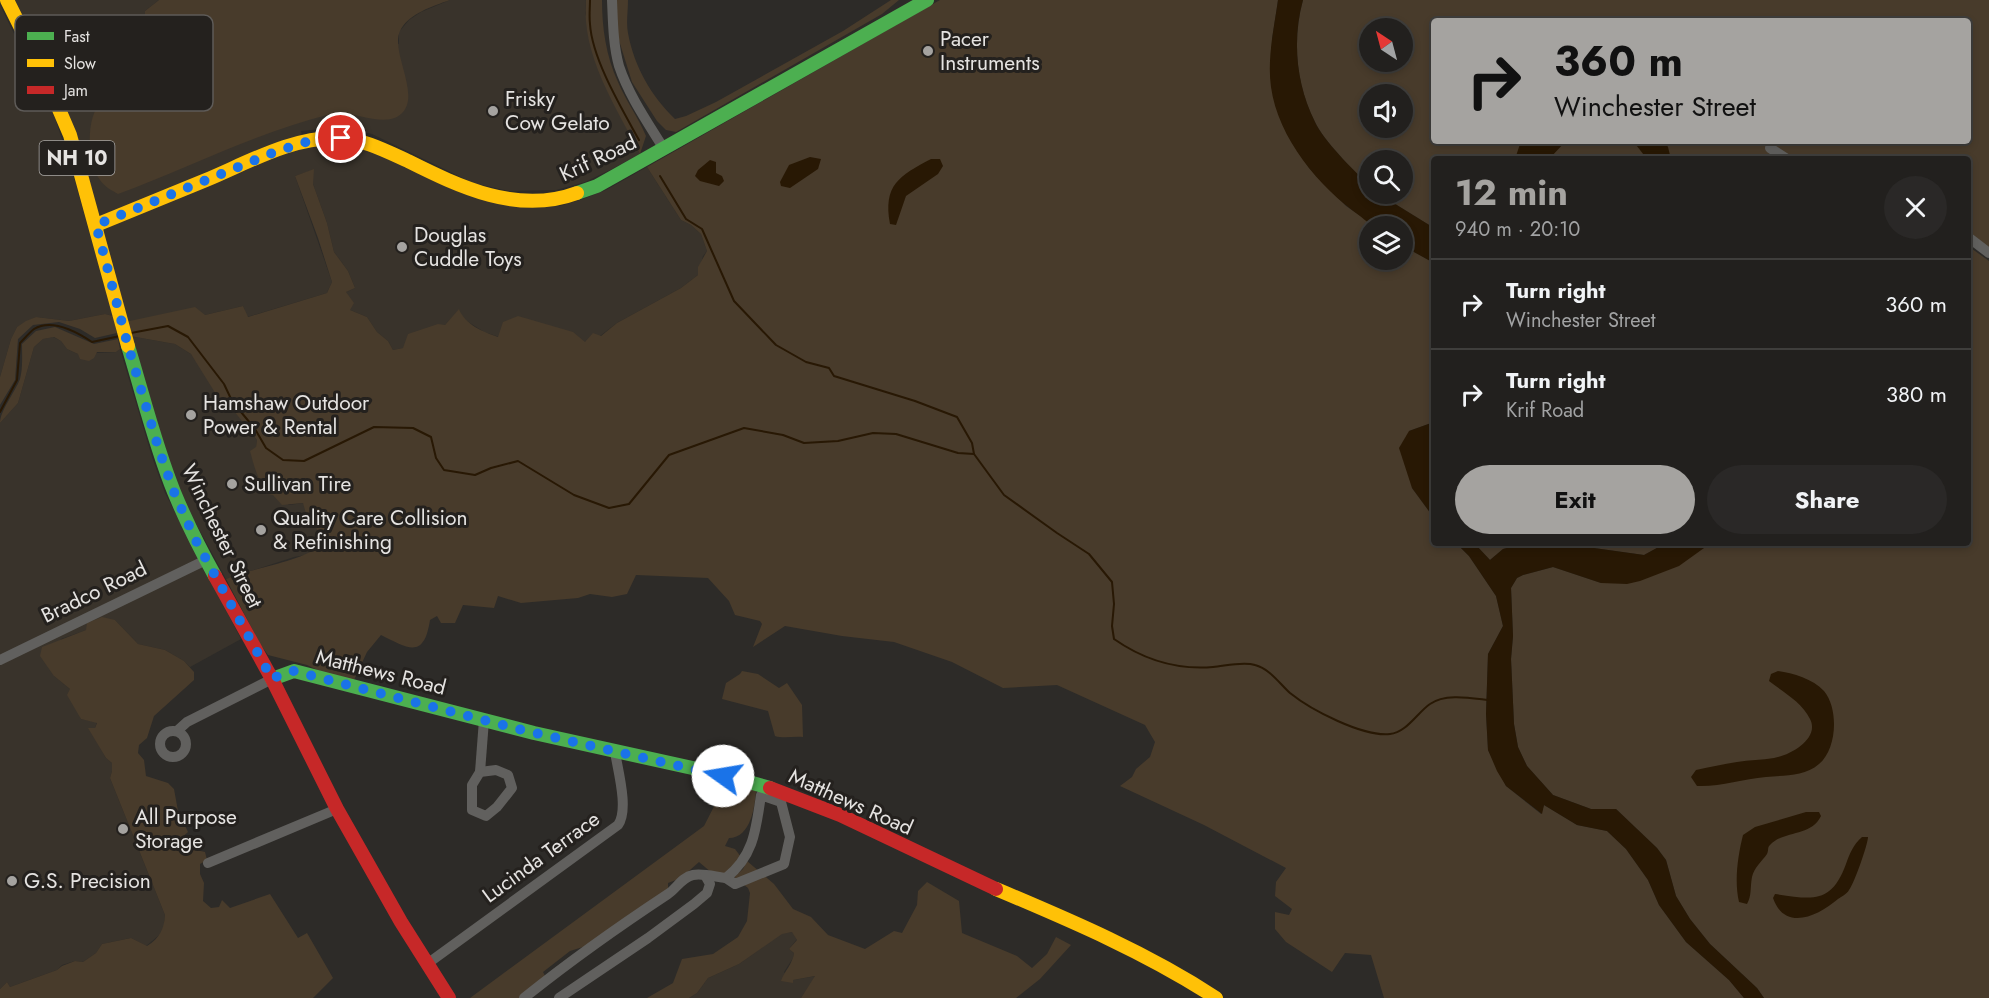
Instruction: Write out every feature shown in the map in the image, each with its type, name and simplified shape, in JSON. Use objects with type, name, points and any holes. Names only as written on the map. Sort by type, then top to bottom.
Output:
[{"type":"street","name":"Winchester Street","points":[[6,0],[15,18]]},
{"type":"street","points":[[612,0],[613,36],[620,66],[636,102],[664,149]]},
{"type":"street","name":"Krif Road","points":[[96,225],[275,152],[325,138],[359,141],[376,146],[462,188],[495,198],[513,201],[547,201],[585,192],[927,0]]},
{"type":"street","name":"Winchester Street","points":[[60,111],[96,225],[122,326],[159,450],[174,492],[206,560],[272,679],[337,809],[427,964],[448,995]]},
{"type":"street","points":[[1770,148],[1782,156]]},
{"type":"street","points":[[1971,239],[1989,253]]},
{"type":"street","name":"Bradco Road","points":[[0,660],[206,560]]},
{"type":"street","name":"Matthews Road","points":[[272,679],[294,671],[788,794],[934,862],[1126,945],[1171,969],[1216,998]]},
{"type":"street","points":[[177,731],[187,722],[272,679]]},
{"type":"street","points":[[480,772],[496,770],[508,775],[512,788],[497,807],[486,816],[472,810],[472,785],[480,772],[484,720]]},
{"type":"street","name":"Lucinda Terrace","points":[[427,964],[618,825],[622,820],[623,805],[615,752]]},
{"type":"street","points":[[524,998],[624,922],[671,892],[684,879],[693,875],[705,875],[726,878],[735,884],[783,864],[790,837],[782,802],[761,795],[754,842],[738,869],[726,878]]},
{"type":"street","points":[[208,863],[337,809]]},
{"type":"street","points":[[559,998],[694,904],[707,893],[710,884],[705,875]]},
{"type":"shaded area","points":[[13,0],[159,0],[145,11],[147,15],[20,15]]},
{"type":"shaded area","points":[[159,0],[450,0],[415,15],[400,31],[399,50],[408,96],[407,106],[401,114],[386,120],[339,113],[331,114],[276,130],[118,194],[102,182],[92,163],[90,128],[95,111],[213,111],[213,15],[145,15],[145,11]]},
{"type":"shaded area","points":[[450,0],[586,0],[585,13],[617,109],[640,154],[612,169],[585,182],[556,190],[509,191],[473,183],[372,134],[352,130],[301,131],[305,147],[317,144],[345,144],[381,154],[464,194],[531,208],[560,206],[583,199],[606,190],[647,167],[681,220],[701,234],[707,251],[703,256],[698,275],[681,288],[617,323],[600,336],[585,342],[499,337],[484,332],[462,318],[459,310],[445,325],[403,348],[393,350],[367,317],[350,310],[346,292],[355,288],[348,271],[334,252],[327,223],[313,184],[313,170],[295,176],[332,282],[327,293],[247,317],[243,306],[205,315],[125,322],[80,144],[67,111],[213,111],[213,62],[399,44],[399,32],[409,20],[421,12]]},
{"type":"shaded area","points":[[586,0],[602,0],[604,31],[610,62],[621,89],[646,136],[640,154],[611,99],[595,61],[589,41]]},
{"type":"shaded area","points":[[616,0],[628,0],[627,29],[634,57],[651,90],[675,119],[716,102],[843,31],[891,0],[899,0],[882,14],[676,132],[666,130],[657,121],[632,82],[617,34]]},
{"type":"shaded area","points":[[940,0],[1278,0],[1272,39],[1287,134],[1309,168],[1346,206],[1360,216],[1359,270],[1413,270],[1413,251],[1431,261],[1431,423],[1409,431],[1412,488],[1431,514],[1431,546],[1459,546],[1469,556],[1496,596],[1503,626],[1488,654],[1486,714],[1488,750],[1506,786],[1541,814],[1544,805],[1577,825],[1607,831],[1626,849],[1648,880],[1659,905],[1686,942],[1729,980],[1744,998],[1384,998],[1371,955],[1345,953],[1332,972],[1286,942],[1275,929],[1275,912],[1289,915],[1292,909],[1275,896],[1276,882],[1286,868],[1204,825],[1120,786],[1132,777],[1136,769],[1150,757],[1155,742],[1145,725],[1057,685],[1003,688],[952,662],[894,642],[785,626],[753,647],[762,624],[760,621],[735,615],[729,601],[708,578],[636,575],[627,594],[612,597],[590,594],[578,598],[521,603],[498,596],[494,608],[463,605],[455,623],[441,623],[437,616],[430,620],[424,641],[419,646],[407,647],[381,635],[367,652],[354,680],[332,677],[307,665],[268,655],[226,579],[301,556],[321,545],[313,517],[307,517],[303,503],[282,505],[273,495],[268,494],[259,479],[250,451],[256,447],[257,440],[226,401],[219,399],[191,354],[175,344],[130,336],[125,322],[195,307],[205,315],[243,306],[248,317],[327,293],[332,282],[295,176],[314,169],[313,184],[327,223],[334,252],[348,271],[355,288],[346,292],[354,303],[350,310],[367,317],[393,350],[403,348],[408,334],[438,324],[445,325],[459,309],[470,324],[498,337],[503,322],[518,316],[573,332],[585,342],[593,333],[601,336],[617,323],[681,288],[698,275],[698,267],[707,251],[701,234],[681,220],[647,167]]},
{"type":"shaded area","points":[[1278,0],[1303,0],[1298,31],[1298,62],[1304,93],[1315,122],[1339,155],[1359,175],[1359,204],[1395,204],[1431,226],[1431,261],[1413,251],[1413,216],[1360,216],[1316,176],[1291,143],[1282,125],[1271,87],[1270,66]]},
{"type":"shaded area","points":[[1303,0],[1989,0],[1989,247],[1971,236],[1971,156],[1431,156],[1431,226],[1395,204],[1413,204],[1413,150],[1359,150],[1359,175],[1339,155],[1319,129],[1309,108],[1300,78],[1297,46]]},
{"type":"shaded area","points":[[0,5],[15,36],[15,111],[52,111],[55,118],[113,316],[105,314],[69,321],[36,317],[17,327],[11,339],[0,377]]},
{"type":"shaded area","points":[[1520,144],[1563,144],[1552,156],[1516,156]]},
{"type":"shaded area","points":[[1635,144],[1666,144],[1670,156],[1645,156]]},
{"type":"shaded area","points":[[810,157],[821,159],[818,169],[790,188],[781,186],[780,182],[789,165]]},
{"type":"shaded area","points":[[931,159],[940,159],[943,166],[938,174],[906,196],[896,225],[890,224],[889,200],[896,183],[910,171]]},
{"type":"shaded area","points":[[710,160],[716,162],[716,173],[722,176],[724,181],[719,186],[700,181],[695,176],[698,170]]},
{"type":"shaded area","points":[[1971,248],[1989,261],[1989,998],[1764,998],[1757,988],[1710,944],[1690,919],[1676,896],[1666,860],[1657,848],[1616,809],[1591,809],[1553,795],[1527,766],[1518,747],[1514,724],[1511,659],[1513,636],[1511,588],[1517,578],[1523,575],[1553,567],[1601,583],[1703,546],[1971,546]]},
{"type":"shaded area","points":[[105,314],[113,316],[117,333],[95,338],[80,329],[59,322],[33,325],[18,339],[15,380],[0,405],[0,377],[11,339],[17,327],[36,317],[69,321]]},
{"type":"shaded area","points":[[55,327],[94,344],[118,339],[120,349],[116,352],[97,352],[89,361],[80,359],[78,354],[67,349],[61,341],[54,337],[43,339],[34,347],[18,403],[0,423],[2,413],[20,379],[22,344],[36,331]]},
{"type":"shaded area","points":[[130,336],[175,344],[191,354],[257,440],[256,448],[273,494],[289,505],[303,503],[313,517],[321,546],[306,555],[226,579],[180,494]]},
{"type":"shaded area","points":[[53,337],[61,341],[67,349],[78,354],[116,352],[120,349],[165,493],[241,639],[190,667],[165,650],[138,644],[115,620],[61,639],[54,676],[70,689],[81,719],[97,722],[95,728],[89,728],[106,758],[112,763],[110,778],[165,915],[164,927],[163,932],[146,946],[131,938],[102,944],[96,953],[83,962],[75,961],[62,965],[57,970],[10,987],[7,982],[0,989],[0,423],[18,403],[34,347],[43,339]]},
{"type":"shaded area","points":[[1431,423],[1431,514],[1412,488],[1399,448],[1409,431]]},
{"type":"shaded area","points":[[1459,546],[1477,546],[1490,560],[1503,549],[1514,546],[1580,546],[1644,555],[1660,546],[1707,546],[1679,566],[1627,584],[1601,583],[1553,567],[1517,578],[1511,588],[1514,724],[1518,747],[1527,766],[1553,795],[1591,809],[1616,809],[1657,848],[1666,860],[1676,896],[1690,919],[1710,944],[1757,988],[1764,998],[1744,998],[1729,980],[1686,942],[1659,905],[1648,880],[1626,849],[1607,831],[1577,825],[1544,805],[1542,814],[1506,786],[1488,750],[1486,714],[1488,654],[1503,626],[1496,596],[1469,556]]},
{"type":"shaded area","points":[[1477,546],[1514,546],[1503,549],[1490,560]]},
{"type":"shaded area","points":[[1580,546],[1660,546],[1644,555]]},
{"type":"shaded area","points":[[102,617],[115,620],[138,644],[165,650],[184,661],[194,672],[194,680],[154,716],[147,738],[139,745],[138,753],[144,760],[146,776],[168,783],[174,789],[178,811],[188,832],[178,841],[184,851],[205,852],[207,860],[200,864],[200,874],[204,883],[203,901],[211,908],[219,907],[222,900],[230,908],[270,894],[298,938],[307,933],[333,978],[313,998],[0,998],[0,989],[7,982],[10,987],[75,961],[83,962],[96,953],[102,944],[131,938],[147,946],[158,936],[164,925],[165,915],[110,778],[112,763],[106,758],[88,728],[95,728],[97,723],[81,719],[67,695],[70,689],[54,676],[40,656],[42,647],[86,630],[87,623]]},
{"type":"shaded area","points":[[742,671],[758,674],[779,688],[787,683],[802,705],[803,737],[775,736],[768,711],[722,699],[726,683]]},
{"type":"shaded area","points":[[1778,671],[1809,680],[1824,691],[1829,699],[1834,718],[1834,729],[1825,757],[1813,768],[1800,773],[1697,786],[1691,777],[1696,770],[1781,756],[1795,749],[1807,739],[1812,726],[1807,713],[1792,698],[1769,681],[1771,674]]},
{"type":"shaded area","points":[[726,783],[756,790],[753,812],[747,827],[736,837],[729,838],[725,846],[735,849],[741,857],[727,873],[712,873],[699,862],[681,878],[668,883],[668,890],[586,946],[570,951],[543,972],[545,976],[519,998],[470,998],[704,826]]},
{"type":"shaded area","points":[[1806,812],[1819,812],[1821,816],[1811,827],[1782,837],[1770,845],[1767,854],[1753,874],[1747,904],[1739,902],[1737,868],[1743,835],[1755,827]]},
{"type":"shaded area","points":[[1862,837],[1868,837],[1866,847],[1854,880],[1845,894],[1821,911],[1802,918],[1785,915],[1778,909],[1773,898],[1775,894],[1810,898],[1827,893],[1834,887],[1852,849]]},
{"type":"shaded area","points":[[747,861],[774,884],[793,909],[811,917],[828,935],[865,949],[894,931],[902,933],[917,905],[918,891],[927,882],[959,901],[962,933],[1017,956],[1032,968],[1047,954],[1056,937],[1071,945],[1040,979],[1016,998],[801,998],[815,976],[793,980],[793,983],[781,981],[794,953],[789,949],[797,940],[792,932],[782,934],[739,964],[708,978],[697,993],[689,998],[647,998],[673,983],[682,959],[713,954],[738,937],[747,921],[750,893],[748,888],[734,877],[743,869]]},
{"type":"shaded area","points":[[793,932],[797,939],[789,949],[794,953],[793,958],[784,972],[793,983],[793,980],[816,976],[801,998],[689,998],[697,993],[708,978],[739,964],[782,933]]},
{"type":"waterway","points":[[590,0],[590,24],[596,53],[609,84],[639,140]]},
{"type":"waterway","points":[[660,176],[686,219],[702,229],[734,301],[776,345],[806,362],[829,368],[834,376],[915,401],[957,417],[972,443],[974,454]]},
{"type":"waterway","points":[[0,412],[17,380],[20,343],[34,329],[41,326],[56,326],[79,334],[92,342],[120,336]]},
{"type":"waterway","points":[[131,333],[168,326],[188,337],[224,384],[232,401],[255,429],[266,448],[283,460],[304,461],[374,427],[413,428],[431,437],[436,458],[444,470],[475,475],[518,461],[574,495],[609,508],[629,504],[669,455],[744,428],[783,435],[804,443],[838,441],[873,433],[896,434],[958,453],[974,454],[1004,495],[1089,554],[1112,582],[1114,639],[1137,653],[1161,662],[1187,667],[1255,665],[1270,673],[1290,693],[1311,707],[1352,727],[1379,734],[1396,733],[1430,704],[1443,698],[1488,700]]},
{"type":"traffic: fast","points":[[577,193],[597,186],[927,0]]},
{"type":"traffic: fast","points":[[128,346],[167,474],[188,524],[215,576]]},
{"type":"traffic: fast","points":[[272,679],[294,671],[534,733],[724,775],[770,788]]},
{"type":"traffic: slow","points":[[7,0],[15,16]]},
{"type":"traffic: slow","points":[[60,111],[70,135],[128,346]]},
{"type":"traffic: slow","points":[[96,225],[271,152],[305,141],[322,139],[339,138],[366,143],[448,180],[490,195],[533,201],[555,199],[577,193]]},
{"type":"traffic: slow","points":[[996,889],[1136,952],[1216,998]]},
{"type":"traffic: jam","points":[[215,576],[272,679],[337,809],[401,922],[449,998]]},
{"type":"traffic: jam","points":[[770,788],[840,815],[996,889]]},
{"type":"place","name":"Pacer Instruments","points":[[928,51]]},
{"type":"place","name":"Frisky Cow Gelato","points":[[493,111]]},
{"type":"place","name":"Douglas Cuddle Toys","points":[[402,247]]},
{"type":"place","name":"Hamshaw Outdoor Power & Rental","points":[[191,415]]},
{"type":"place","name":"Sullivan Tire","points":[[232,484]]},
{"type":"place","name":"Quality Care Collision & Refinishing","points":[[261,530]]},
{"type":"place","name":"All Purpose Storage","points":[[123,829]]},
{"type":"place","name":"G.S. Precision","points":[[12,881]]},
{"type":"route","points":[[341,138],[309,141],[275,152],[96,225],[127,342],[174,492],[195,539],[272,679],[294,671],[522,730],[723,776]]}]
